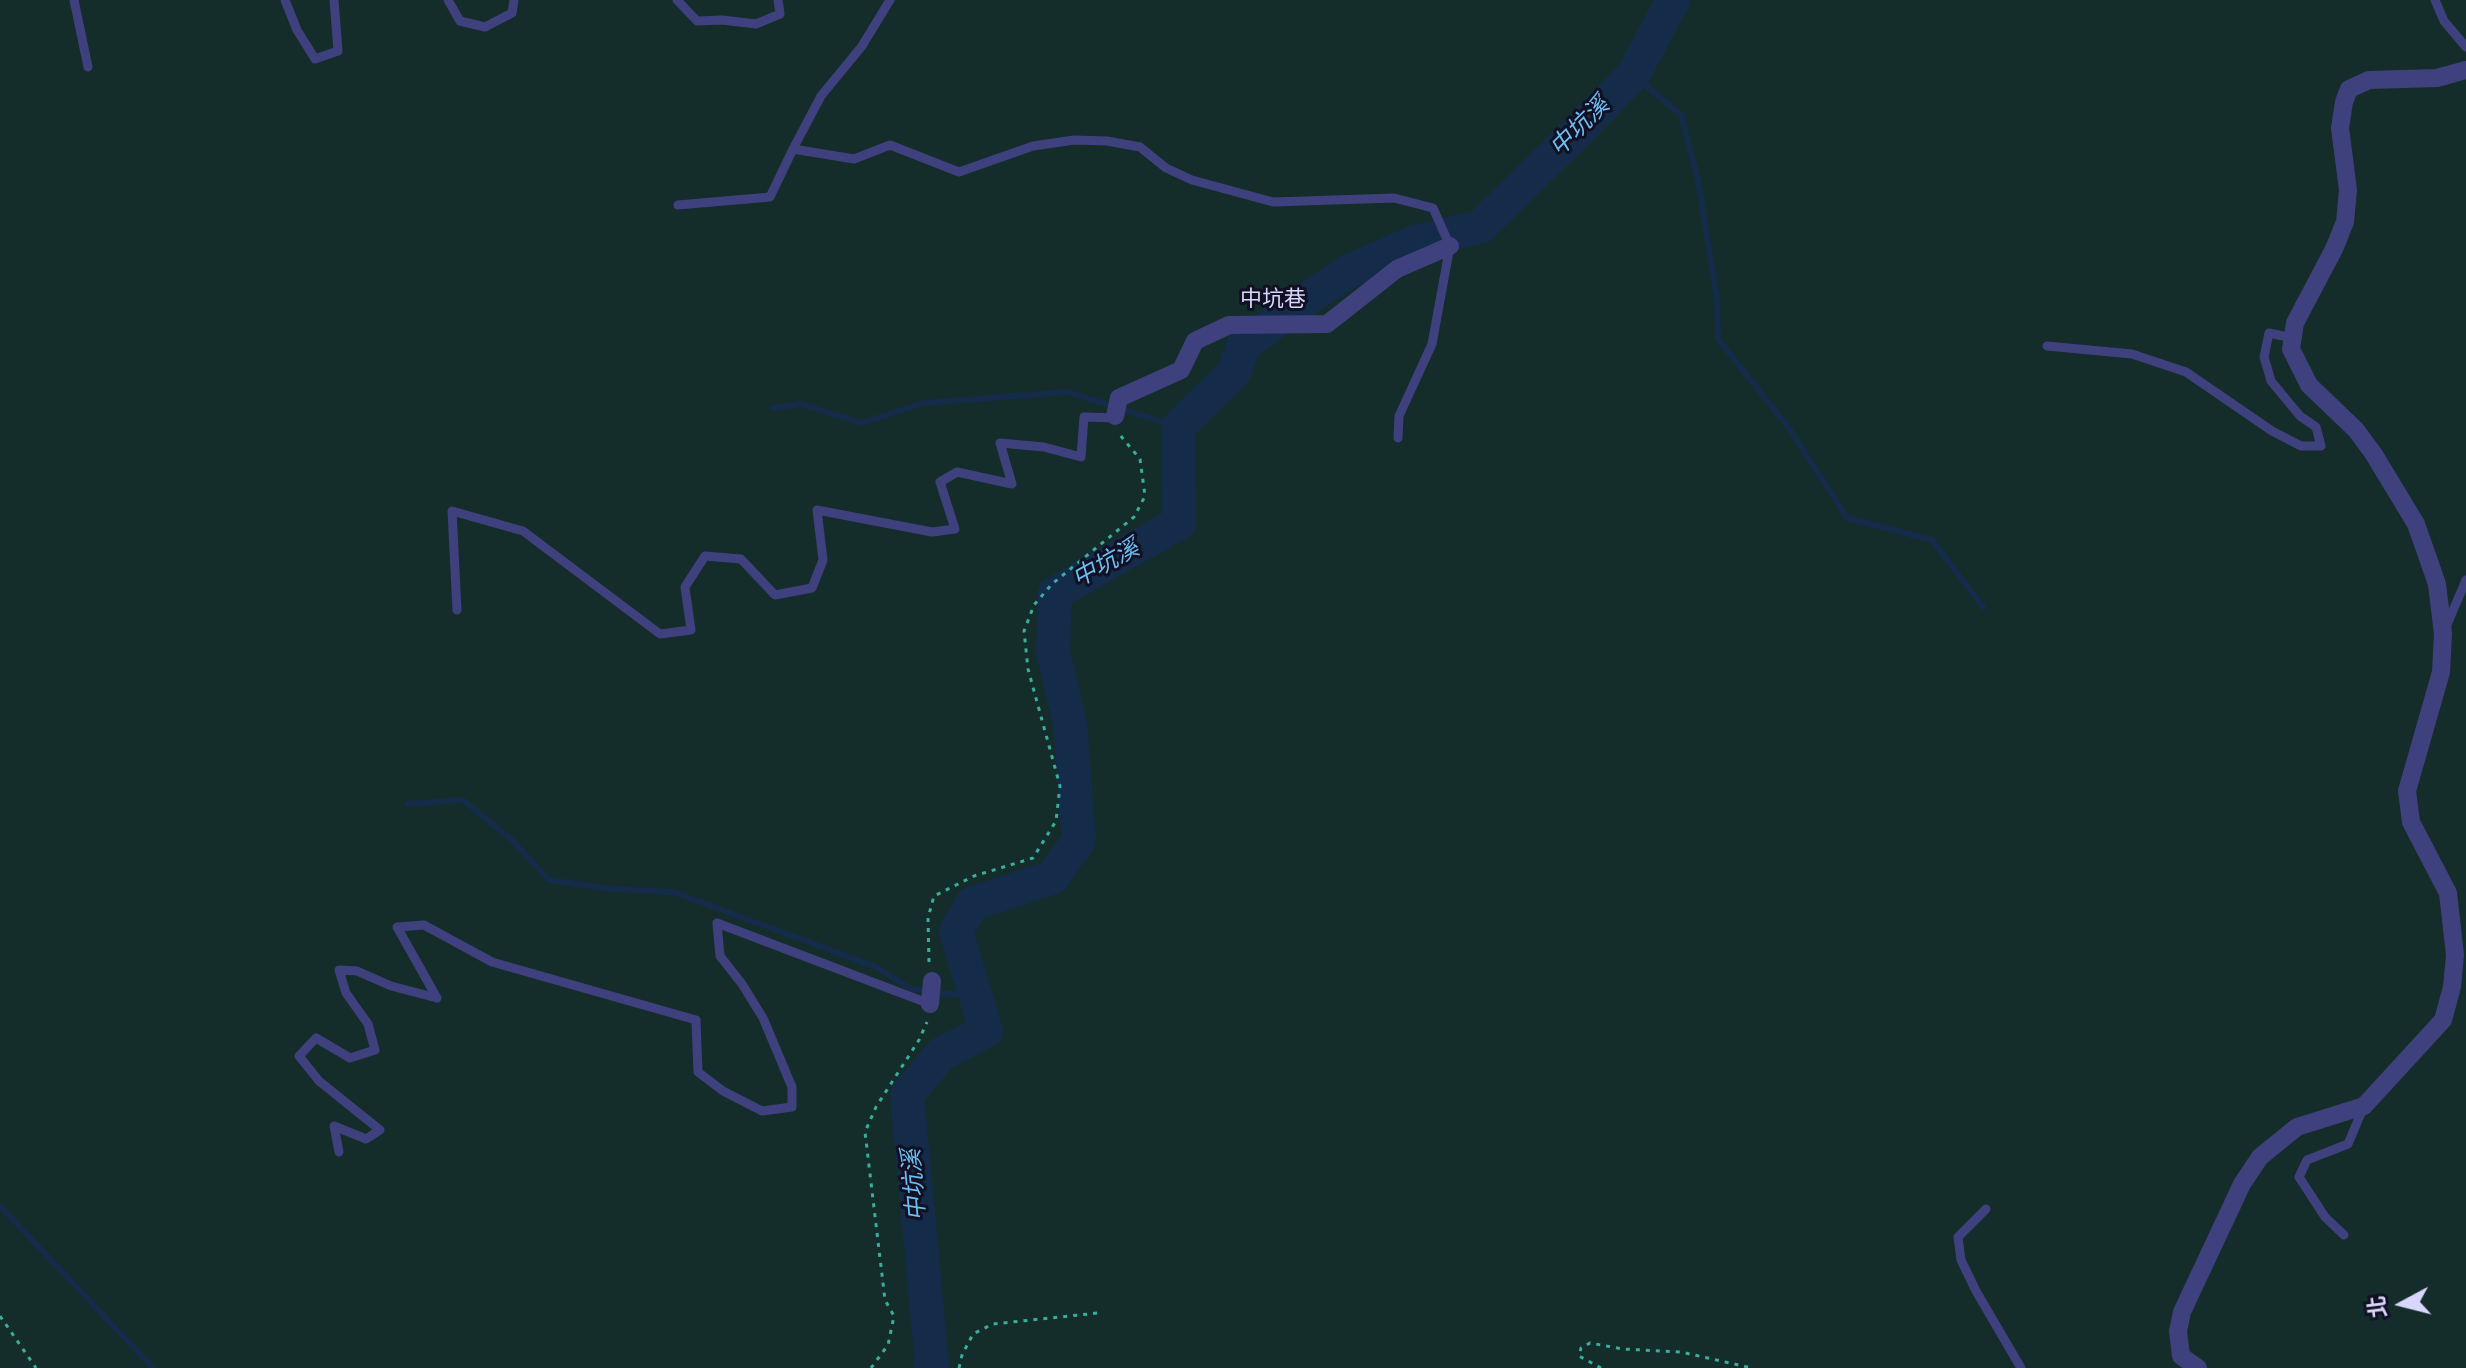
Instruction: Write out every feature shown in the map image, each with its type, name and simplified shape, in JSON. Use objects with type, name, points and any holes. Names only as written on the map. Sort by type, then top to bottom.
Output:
[{"type":"street","points":[[2198,1368],[2177,1362],[2182,1312],[2242,1184],[2260,1157],[2297,1127],[2364,1106],[2443,1020],[2452,987],[2455,955],[2448,893],[2411,822],[2407,791],[2441,672],[2443,634],[2437,584],[2416,524],[2356,430],[2309,385],[2291,349],[2295,323],[2345,222],[2348,190],[2340,128],[2349,89],[2369,80],[2437,78],[2466,70]]},
{"type":"street","name":"中坑巷","points":[[1116,411],[1181,370],[1195,341],[1229,325],[1327,324],[1397,269],[1450,245]]},
{"type":"street","points":[[930,1004],[932,981]]},
{"type":"lane","points":[[74,0],[88,67]]},
{"type":"lane","points":[[285,0],[297,30],[315,59],[338,51],[334,0]]},
{"type":"lane","points":[[448,0],[460,21],[485,27],[512,13],[514,0]]},
{"type":"lane","points":[[677,0],[697,21],[756,24],[780,14],[778,0]]},
{"type":"lane","points":[[678,205],[770,197],[821,96],[862,46],[890,0]]},
{"type":"lane","points":[[2435,0],[2444,21],[2466,47]]},
{"type":"lane","points":[[793,149],[854,159],[890,145],[959,172],[1033,146],[1074,140],[1107,141],[1140,147],[1166,168],[1192,180],[1273,202],[1394,198],[1433,208],[1450,245],[1432,344],[1399,416],[1398,438]]},
{"type":"lane","points":[[2047,346],[2132,354],[2186,372],[2272,431],[2301,446],[2321,446],[2316,427],[2300,416],[2271,381],[2264,357],[2269,333],[2293,338]]},
{"type":"lane","points":[[457,610],[452,511],[523,531],[660,634],[691,630],[685,587],[705,556],[741,559],[775,595],[812,588],[823,560],[817,510],[932,532],[955,529],[940,482],[957,472],[1012,484],[1000,443],[1044,447],[1081,457],[1084,417],[1116,411]]},
{"type":"lane","points":[[2443,634],[2466,580]]},
{"type":"lane","points":[[339,1152],[334,1126],[366,1139],[380,1130],[319,1081],[299,1056],[316,1038],[350,1058],[375,1050],[368,1024],[346,993],[339,970],[357,971],[391,986],[437,998],[397,927],[424,925],[492,962],[696,1020],[698,1072],[723,1091],[762,1111],[792,1107],[792,1087],[763,1018],[720,956],[717,923],[930,1004]]},
{"type":"lane","points":[[2344,1235],[2325,1217],[2299,1177],[2307,1160],[2348,1144],[2364,1106]]},
{"type":"lane","points":[[1986,1209],[1958,1237],[1961,1260],[2021,1368]]},
{"type":"path","points":[[932,981],[927,948],[928,918],[934,896],[974,876],[1033,858],[1056,821],[1060,786],[1028,669],[1024,631],[1034,605],[1052,584],[1134,517],[1145,496],[1140,459],[1116,430],[1116,411]]},
{"type":"path","points":[[871,1368],[888,1345],[894,1316],[885,1300],[865,1132],[893,1079],[919,1040],[929,1020],[930,1004]]},
{"type":"path","points":[[959,1368],[973,1334],[993,1324],[1098,1313]]},
{"type":"path","points":[[0,1316],[36,1368]]},
{"type":"path","points":[[1601,1368],[1579,1356],[1581,1348],[1590,1343],[1623,1349],[1681,1352],[1752,1368]]},
{"type":"green space","points":[[0,0],[2466,0],[2466,1368],[0,1368]]},
{"type":"waterway","name":"中坑溪","points":[[930,1368],[907,1095],[941,1054],[986,1031],[956,931],[972,904],[1053,877],[1079,840],[1070,723],[1053,652],[1055,593],[1179,523],[1178,427],[1234,373],[1243,346],[1349,271],[1415,242],[1480,227],[1633,75],[1673,0]]},
{"type":"waterway","points":[[1633,75],[1681,115],[1698,180],[1717,299],[1718,339],[1791,431],[1847,518],[1932,540],[1983,607]]},
{"type":"waterway","points":[[773,408],[801,404],[862,423],[923,403],[1068,392],[1178,427]]},
{"type":"waterway","points":[[407,804],[463,800],[513,841],[549,880],[611,889],[674,892],[876,967],[911,989],[975,997]]},
{"type":"waterway","points":[[0,1206],[153,1368]]}]
